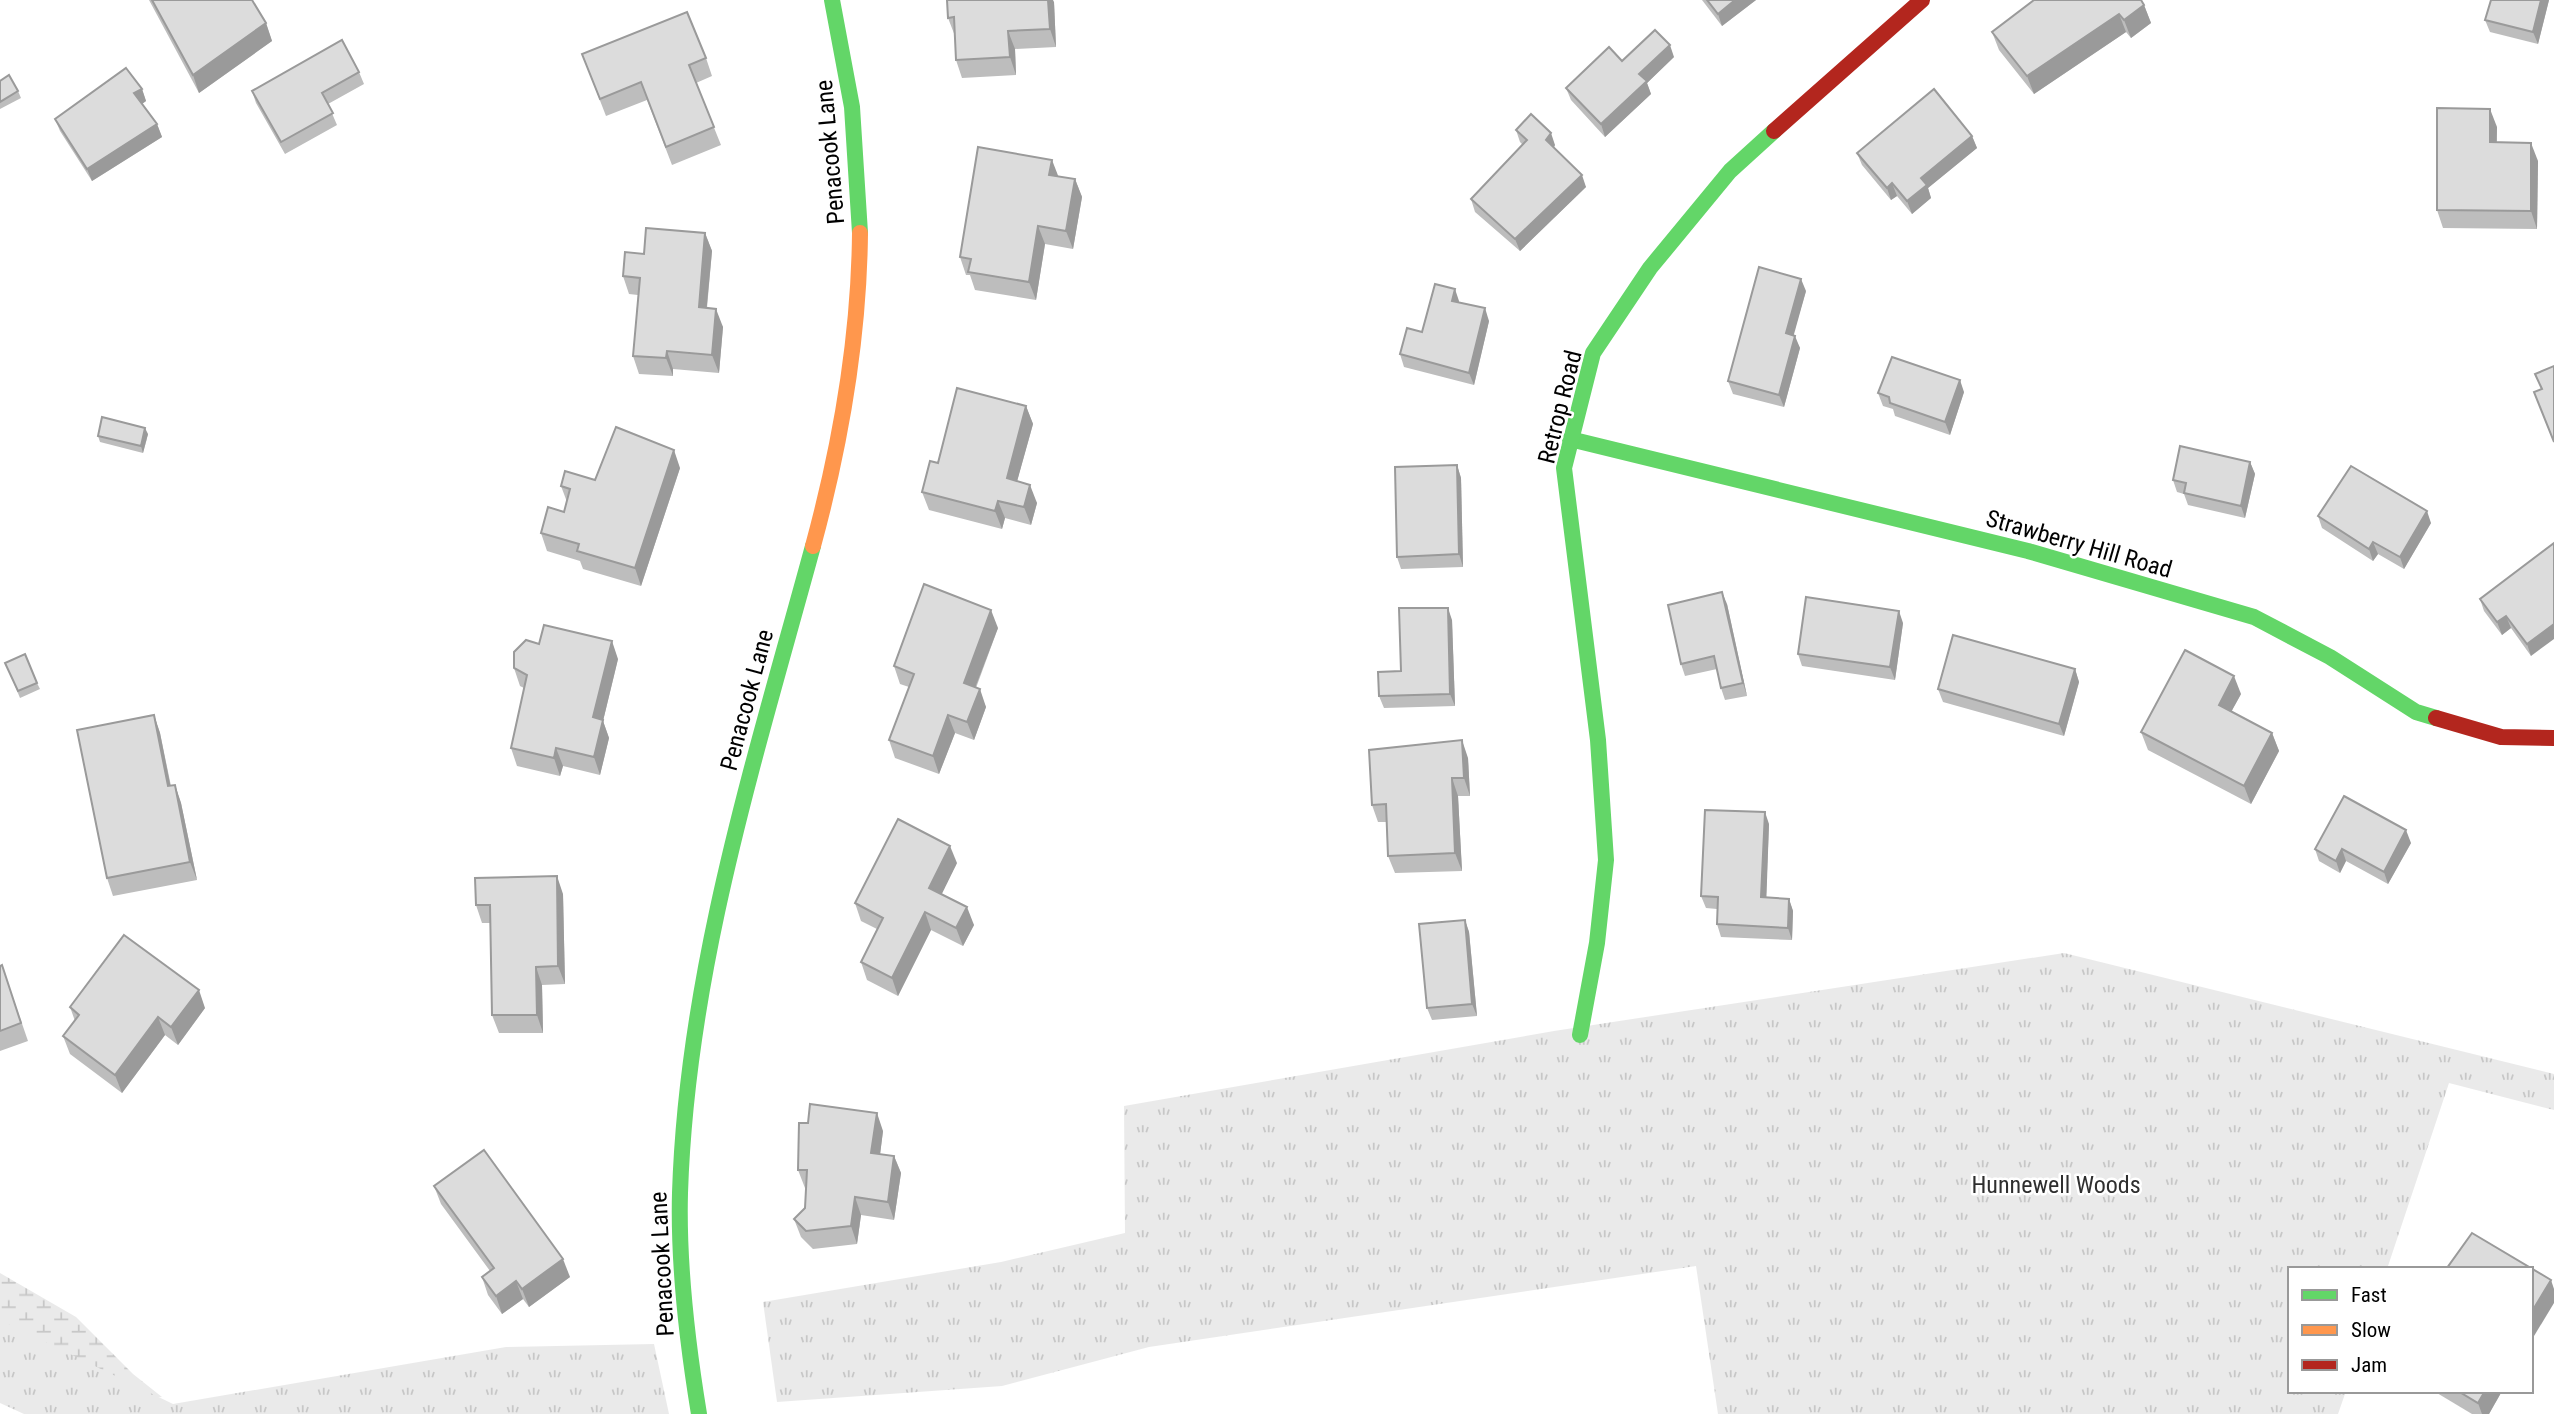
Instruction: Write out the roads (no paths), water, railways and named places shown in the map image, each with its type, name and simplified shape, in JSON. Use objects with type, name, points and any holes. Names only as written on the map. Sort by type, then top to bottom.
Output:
[{"type":"street","name":"Penacook Lane","points":[[699,1414],[683,1310],[680,1248],[684,1120],[694,1035],[735,829],[829,488],[857,340],[860,302],[859,186],[847,72],[832,0]]},
{"type":"street","name":"Retrop Road","points":[[1580,1035],[1597,943],[1606,860],[1598,740],[1564,468],[1593,353],[1650,268],[1730,171],[1856,55],[1922,0]]},
{"type":"street","name":"Strawberry Hill Road","points":[[1570,439],[2028,551],[2254,617],[2330,657],[2416,712],[2501,737],[2554,738]]},
{"type":"park label","name":"Hunnewell Woods","points":[[2056,1185]]}]
